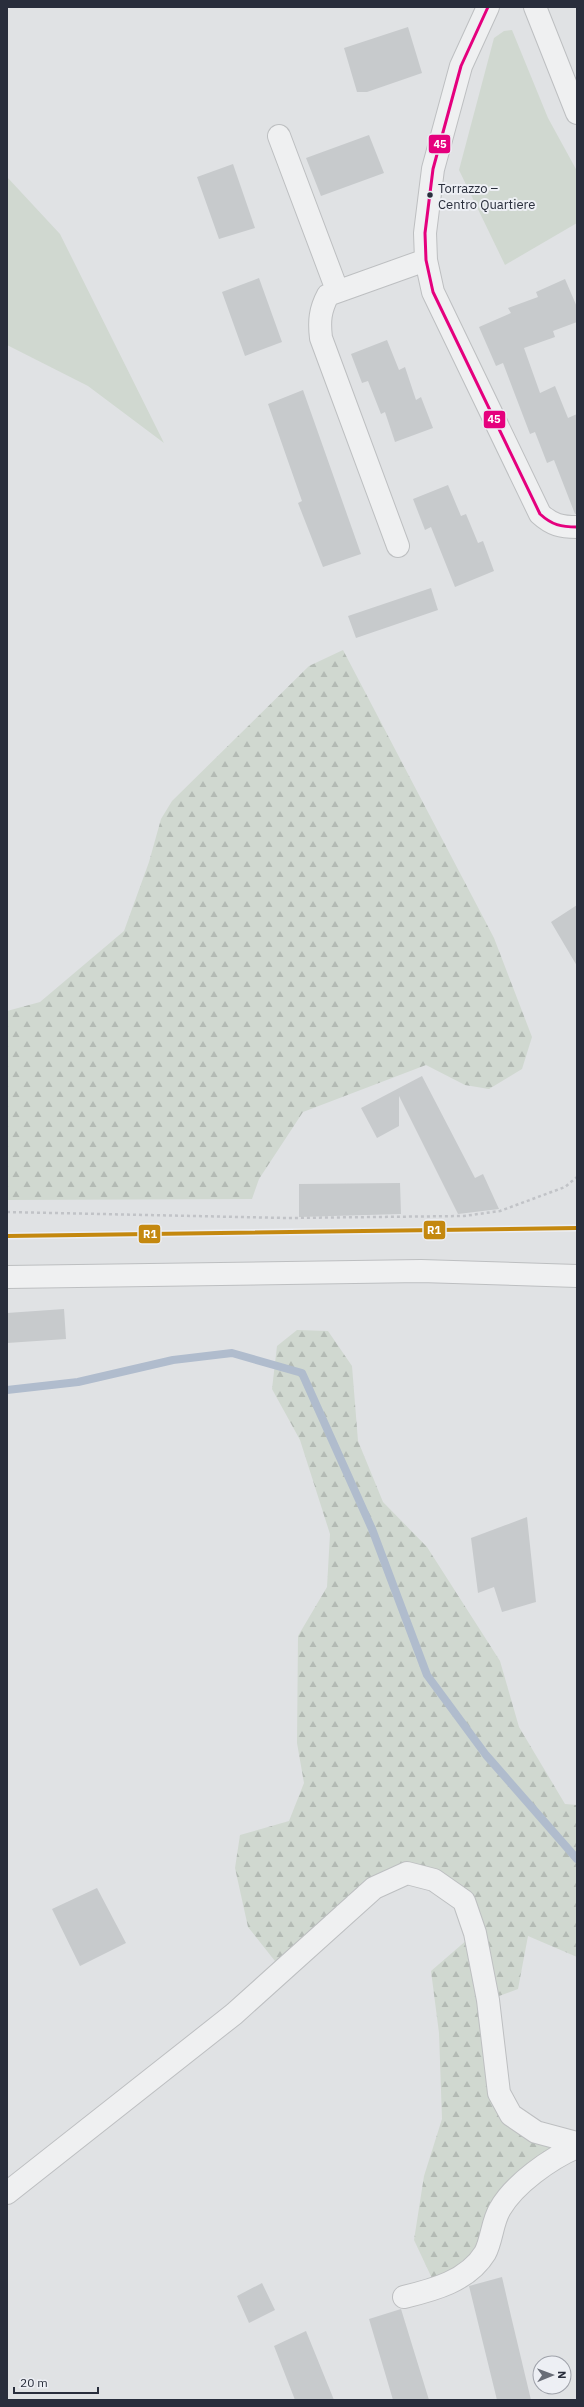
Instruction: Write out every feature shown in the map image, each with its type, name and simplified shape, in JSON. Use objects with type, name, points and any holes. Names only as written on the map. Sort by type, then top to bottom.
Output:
[{"type":"street","points":[[488,7],[461,66],[433,169],[425,233],[426,260],[433,292],[540,514],[550,522],[560,527],[577,527]]},
{"type":"street","points":[[535,7],[577,113]]},
{"type":"street","points":[[279,136],[337,290]]},
{"type":"street","points":[[398,546],[321,338],[319,324],[321,308],[328,295],[337,290],[426,260]]},
{"type":"street","points":[[7,1277],[421,1271],[577,1276]]},
{"type":"street","points":[[7,2193],[234,2014],[374,1888],[407,1873],[434,1880],[464,1901],[475,1932],[488,2000],[498,2093],[511,2115],[536,2132],[577,2143]]},
{"type":"street","points":[[404,2297],[437,2289],[469,2271],[484,2253],[500,2209],[519,2186],[555,2156],[577,2147]]},
{"type":"path","points":[[7,1212],[287,1218],[464,1216],[500,1211],[565,1187],[577,1177]]},
{"type":"green space","points":[[512,30],[548,118],[577,171],[577,223],[505,265],[459,170],[494,38],[504,31]]},
{"type":"green space","points":[[7,177],[60,234],[164,443],[88,386],[7,345]]},
{"type":"green space","points":[[343,650],[494,938],[532,1037],[522,1069],[489,1089],[465,1085],[426,1065],[303,1112],[259,1179],[252,1199],[7,1200],[7,1011],[40,1002],[124,931],[149,862],[161,819],[172,801],[309,666]]},
{"type":"green space","points":[[297,1330],[328,1331],[352,1366],[358,1441],[383,1502],[427,1547],[500,1661],[519,1727],[565,1804],[577,1805],[577,1957],[528,1936],[518,1989],[488,2000],[511,2115],[577,2143],[555,2157],[493,2231],[437,2289],[414,2240],[424,2176],[442,2119],[439,2033],[431,1971],[475,1933],[464,1901],[407,1873],[282,1970],[248,1927],[235,1868],[240,1835],[289,1821],[304,1783],[297,1743],[298,1636],[327,1587],[330,1534],[300,1440],[272,1389],[277,1346]]},
{"type":"building","points":[[408,27],[422,73],[367,92],[357,92],[344,48]]},
{"type":"building","points":[[369,135],[384,173],[321,196],[306,158]]},
{"type":"building","points":[[233,164],[255,228],[219,239],[197,177]]},
{"type":"building","points":[[259,278],[282,342],[245,356],[222,292]]},
{"type":"building","points":[[565,279],[577,307],[577,322],[553,331],[555,337],[524,348],[540,393],[555,386],[568,418],[577,414],[577,514],[575,514],[554,460],[547,463],[535,432],[530,434],[503,363],[496,366],[479,327],[511,313],[508,308],[538,297],[536,292]]},
{"type":"building","points":[[387,340],[399,370],[405,367],[416,400],[421,397],[433,428],[395,442],[385,412],[381,414],[368,381],[362,383],[351,354]]},
{"type":"building","points":[[303,390],[361,554],[323,567],[298,503],[302,501],[268,404]]},
{"type":"building","points":[[448,485],[461,516],[466,514],[478,543],[483,541],[494,571],[455,587],[431,527],[425,530],[413,499]]},
{"type":"building","points":[[431,588],[438,610],[356,638],[348,616]]},
{"type":"building","points":[[577,905],[577,966],[551,922]]},
{"type":"building","points":[[422,1076],[475,1178],[483,1174],[499,1209],[458,1214],[399,1096],[399,1126],[377,1138],[361,1108]]},
{"type":"building","points":[[400,1183],[401,1214],[299,1217],[299,1184]]},
{"type":"building","points":[[64,1309],[66,1339],[7,1343],[7,1313]]},
{"type":"building","points":[[527,1517],[536,1602],[502,1612],[494,1587],[478,1593],[471,1538]]},
{"type":"building","points":[[97,1888],[126,1943],[80,1966],[52,1909]]},
{"type":"building","points":[[502,2277],[531,2400],[497,2400],[469,2286]]},
{"type":"building","points":[[262,2283],[275,2310],[249,2323],[237,2296]]},
{"type":"building","points":[[401,2309],[429,2400],[393,2400],[369,2319]]},
{"type":"building","points":[[306,2331],[334,2400],[295,2400],[274,2346]]},
{"type":"waterway","points":[[7,1390],[78,1382],[173,1360],[232,1353],[302,1373],[372,1529],[427,1675],[486,1755],[577,1859]]},
{"type":"transit line","name":"45","points":[[488,7],[461,66],[433,169],[425,233],[426,260],[433,292],[540,514],[557,525],[577,527]]},
{"type":"transit line","name":"R1","points":[[7,1236],[577,1228]]},
{"type":"place","name":"Torrazzo – Centro Quartiere","points":[[430,195]]}]
